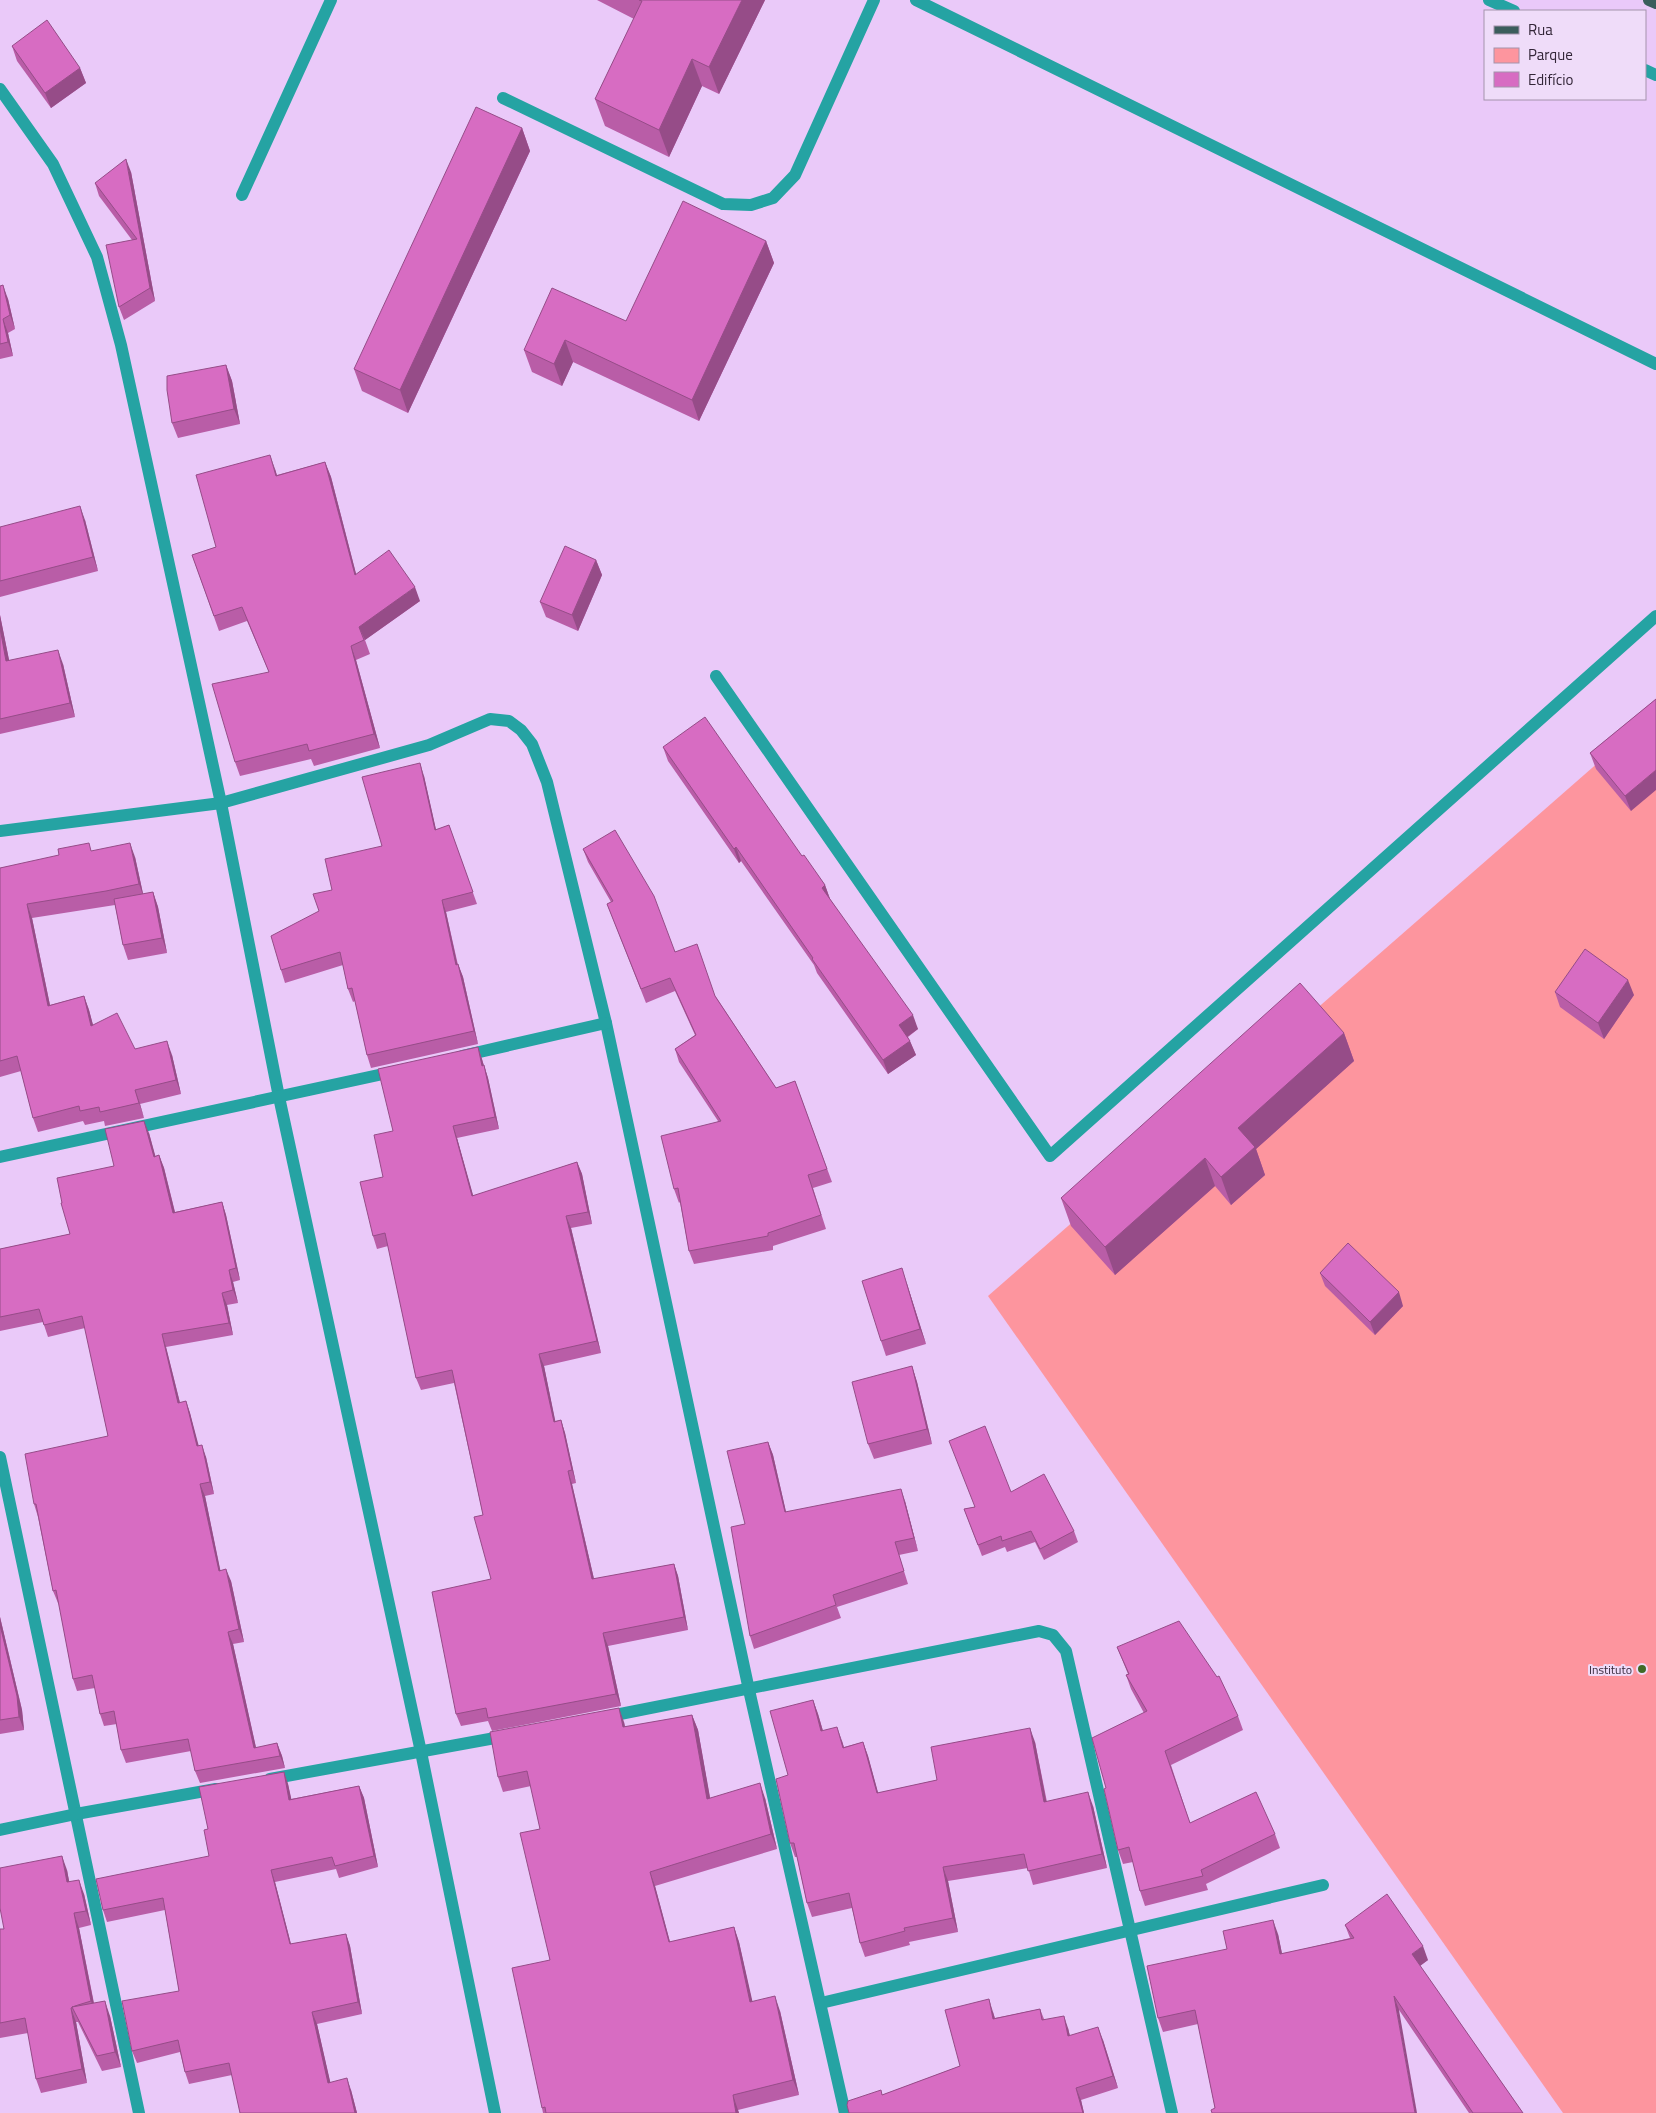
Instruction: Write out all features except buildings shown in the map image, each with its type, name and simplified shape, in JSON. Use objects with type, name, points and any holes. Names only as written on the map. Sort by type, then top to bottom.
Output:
[{"type":"main road","points":[[1649,0],[1656,3]]},
{"type":"street","points":[[242,194],[331,0]]},
{"type":"street","points":[[503,98],[723,204],[751,205],[773,198],[794,175],[874,0]]},
{"type":"street","points":[[916,0],[1656,364]]},
{"type":"street","points":[[1489,0],[1512,10]]},
{"type":"street","points":[[0,88],[53,164],[97,257],[121,345],[221,803],[279,1098],[421,1752],[495,2113]]},
{"type":"street","points":[[716,676],[1050,1156],[1656,616]]},
{"type":"street","points":[[0,831],[221,803],[429,745],[490,719],[509,721],[521,730],[532,744],[547,782],[606,1023],[749,1690],[845,2113]]},
{"type":"street","points":[[452,1058],[606,1023]]},
{"type":"street","points":[[0,1157],[279,1098],[414,1067]]},
{"type":"street","points":[[0,1457],[5,1506],[76,1814],[139,2113]]},
{"type":"street","points":[[595,1719],[1039,1631],[1053,1635],[1066,1651],[1172,2113]]},
{"type":"street","points":[[258,1781],[518,1734]]},
{"type":"street","points":[[0,1830],[230,1786]]},
{"type":"street","points":[[821,2003],[1323,1885]]},
{"type":"green space","points":[[1656,712],[1656,2113],[1563,2113],[988,1296]]},
{"type":"place","name":"Instituto","points":[[1642,1669]]}]
